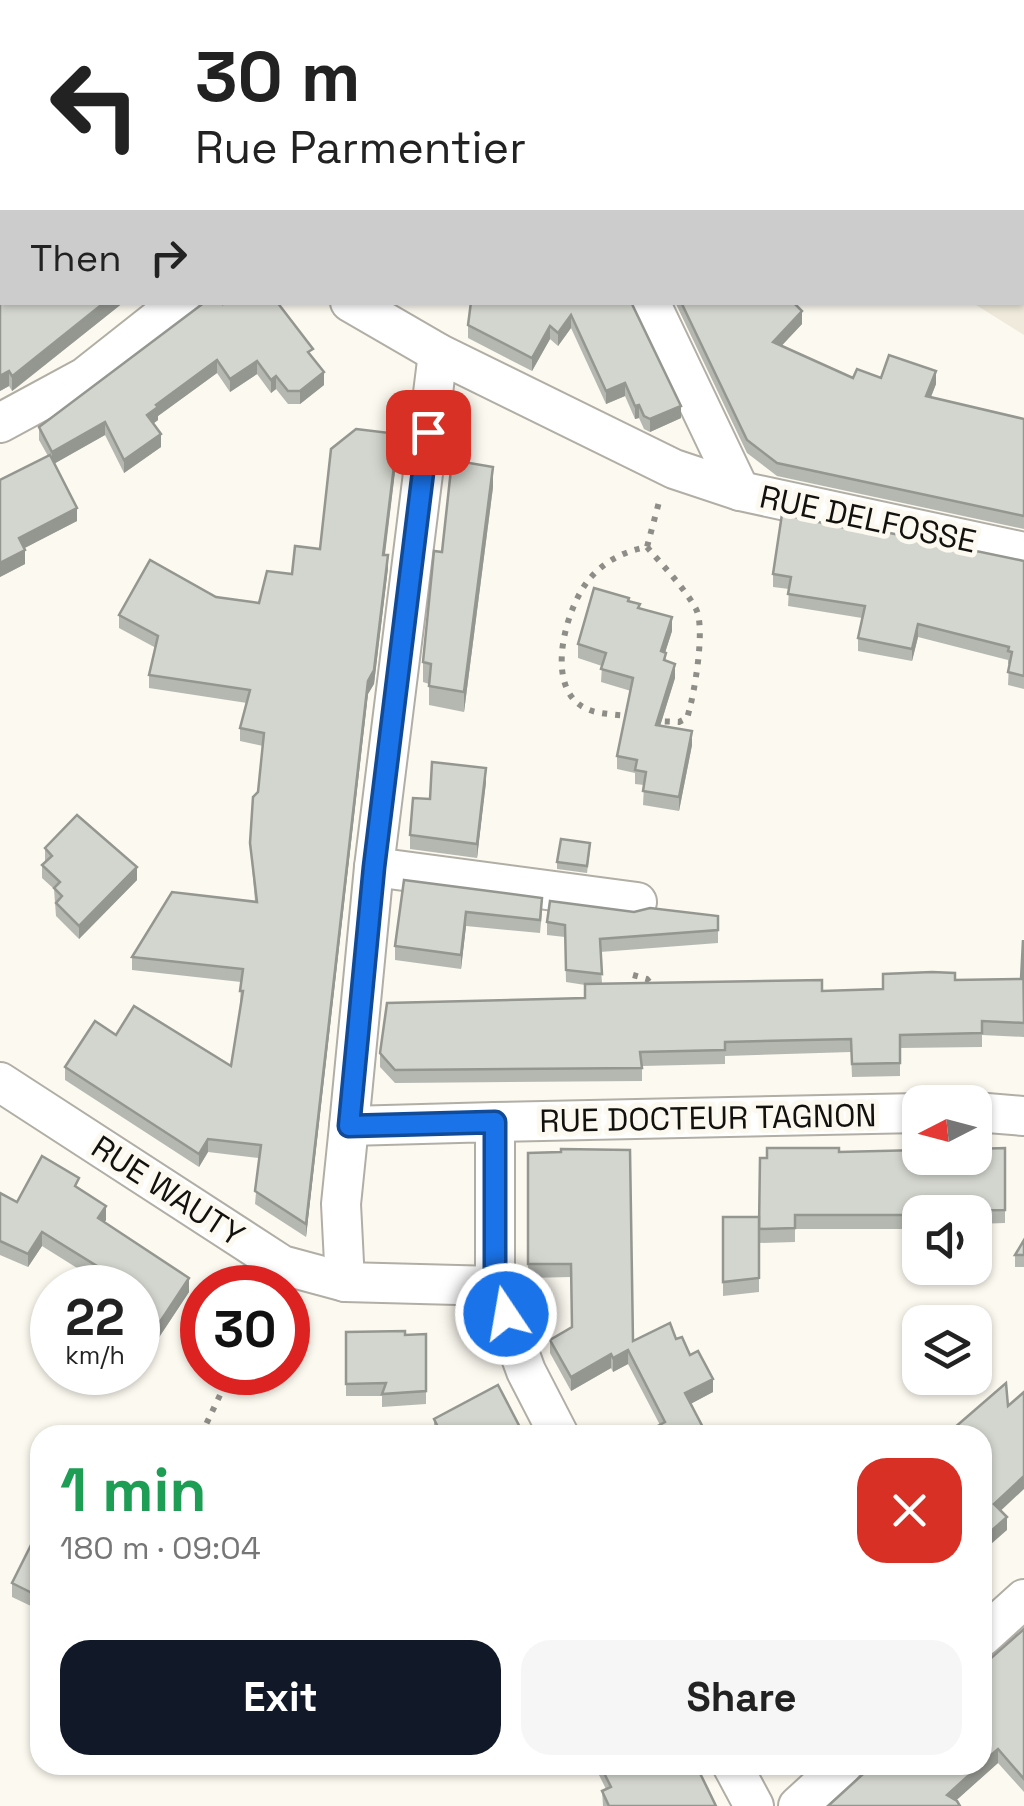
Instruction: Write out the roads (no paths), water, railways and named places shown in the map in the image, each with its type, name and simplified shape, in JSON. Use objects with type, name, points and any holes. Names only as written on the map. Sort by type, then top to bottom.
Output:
[{"type":"street","points":[[0,422],[85,377],[176,305]]},
{"type":"street","points":[[355,305],[438,353],[674,470],[740,491]]},
{"type":"street","name":"RUE DELFOSSE","points":[[651,305],[740,491],[1024,552]]},
{"type":"street","points":[[345,1282],[341,1204],[374,867],[438,353]]},
{"type":"street","points":[[374,867],[638,902]]},
{"type":"street","name":"RUE WAUTY","points":[[0,1082],[282,1265],[345,1282],[495,1286]]},
{"type":"street","name":"RUE DOCTEUR TAGNON","points":[[349,1126],[902,1113]]},
{"type":"street","points":[[992,1113],[1024,1116]]},
{"type":"street","points":[[495,1122],[495,1286],[526,1371],[555,1425]]},
{"type":"street","points":[[992,1628],[1024,1599]]},
{"type":"street","points":[[737,1775],[754,1806]]},
{"type":"street","points":[[798,1806],[832,1775]]}]
